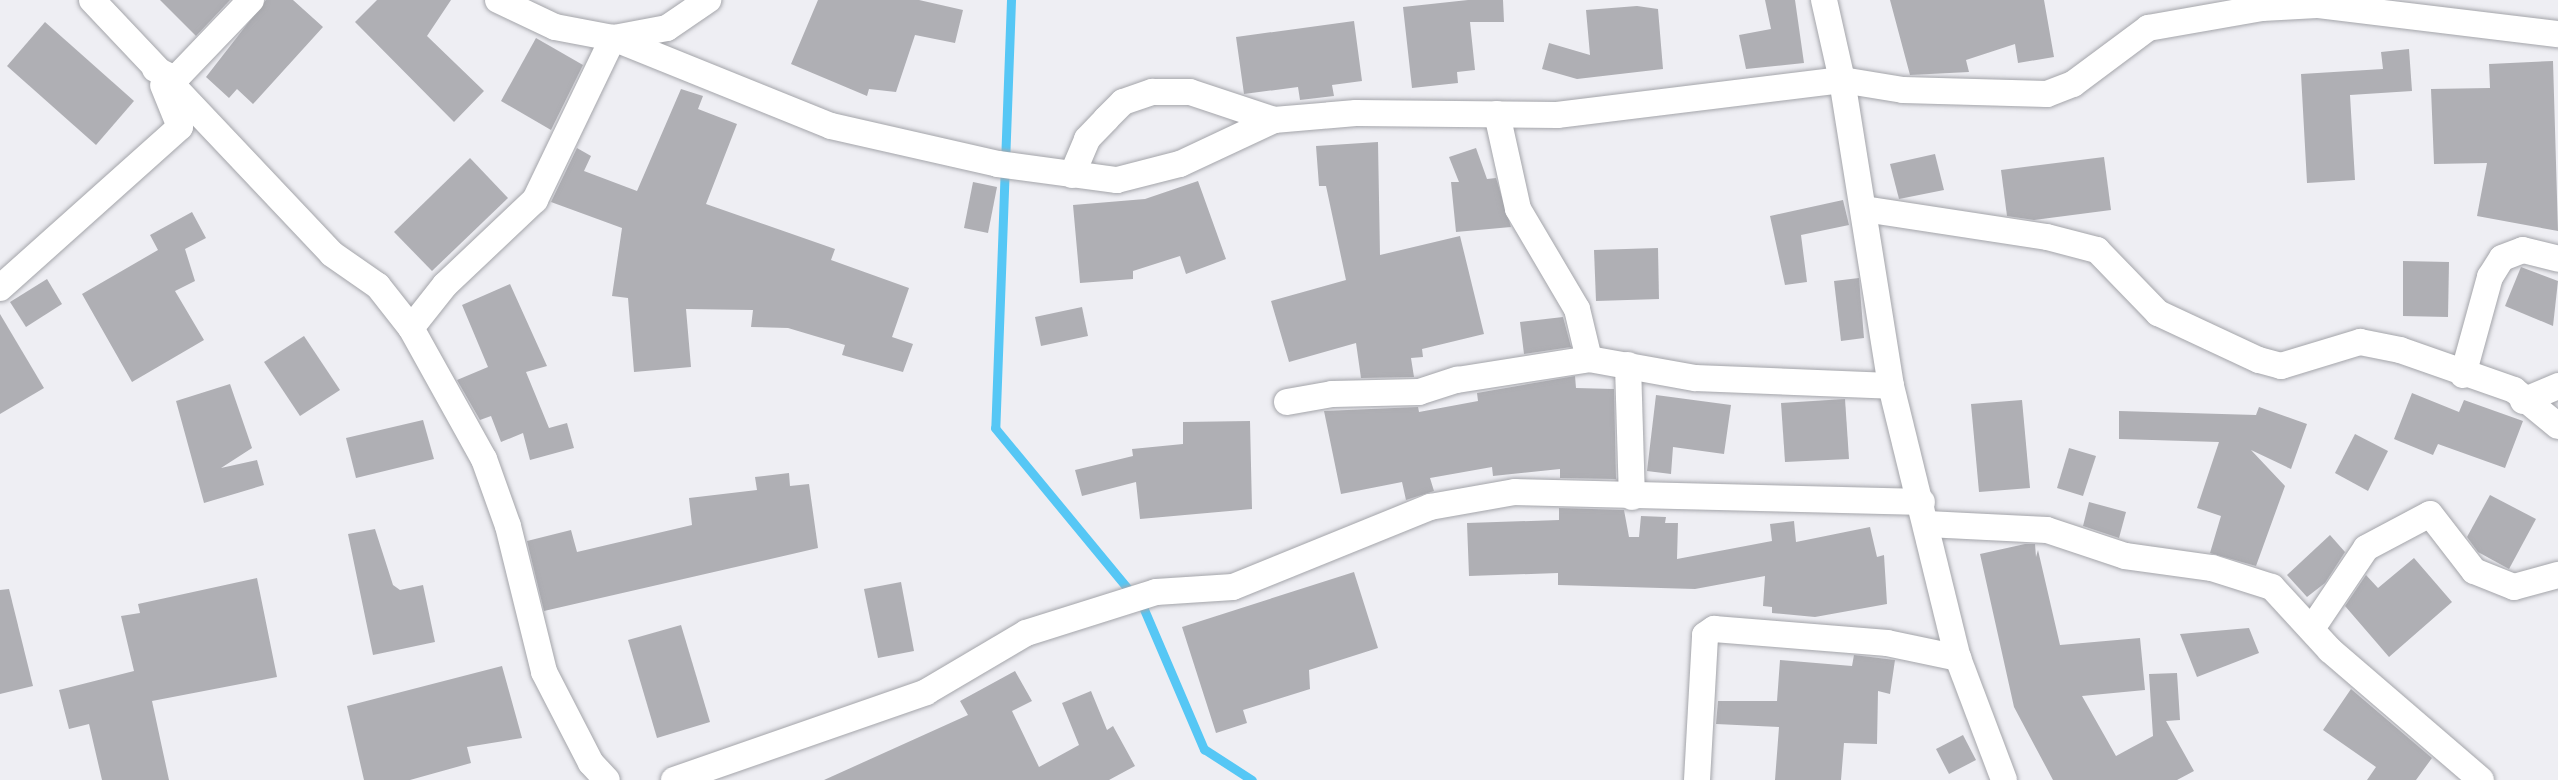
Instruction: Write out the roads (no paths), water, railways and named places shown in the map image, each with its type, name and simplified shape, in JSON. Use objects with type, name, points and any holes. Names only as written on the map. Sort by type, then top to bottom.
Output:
[{"type":"street","points":[[92,0],[332,254],[378,286],[411,328],[484,459],[508,525],[544,672],[591,763],[607,780]]},
{"type":"street","points":[[155,69],[171,77],[179,75],[251,0]]},
{"type":"street","points":[[498,0],[555,27],[614,38],[831,126],[1009,165],[1117,180],[1180,164],[1274,120],[1356,113],[1557,115],[1842,80],[1903,90],[2048,94],[2073,84],[2148,27],[2262,8],[2317,5],[2558,34]]},
{"type":"street","points":[[614,38],[667,28],[708,0]]},
{"type":"street","points":[[1824,0],[1842,80],[1891,386],[1958,658],[2004,780]]},
{"type":"street","points":[[411,328],[446,285],[535,200],[614,38]]},
{"type":"street","points":[[0,288],[180,127],[155,69]]},
{"type":"street","points":[[1072,175],[1087,139],[1106,119],[1123,102],[1152,92],[1191,92],[1274,120]]},
{"type":"street","points":[[1497,114],[1518,209],[1577,309],[1588,359]]},
{"type":"street","points":[[1864,209],[2046,237],[2097,250],[2158,313],[2281,366],[2360,342],[2400,350],[2463,375],[2514,390],[2523,401],[2558,426]]},
{"type":"street","points":[[2463,375],[2490,277],[2502,258],[2523,250],[2558,259]]},
{"type":"street","points":[[1287,402],[1332,394],[1419,392],[1457,380],[1588,359],[1695,378],[1891,386]]},
{"type":"street","points":[[1628,365],[1632,497]]},
{"type":"street","points":[[2523,401],[2558,386]]},
{"type":"street","points":[[674,780],[926,692],[1026,633],[1128,604],[1156,592],[1233,586],[1430,507],[1515,492],[1924,513],[2047,530],[2125,556],[2212,568],[2272,588],[2313,627],[2330,650],[2481,780]]},
{"type":"street","points":[[2313,627],[2366,548],[2430,514],[2474,571],[2514,587],[2558,575]]},
{"type":"street","points":[[1697,780],[1705,635],[1714,629],[1887,643],[1958,658]]},
{"type":"waterway","points":[[1011,0],[995,428],[1143,607],[1204,749],[1252,780]]}]
